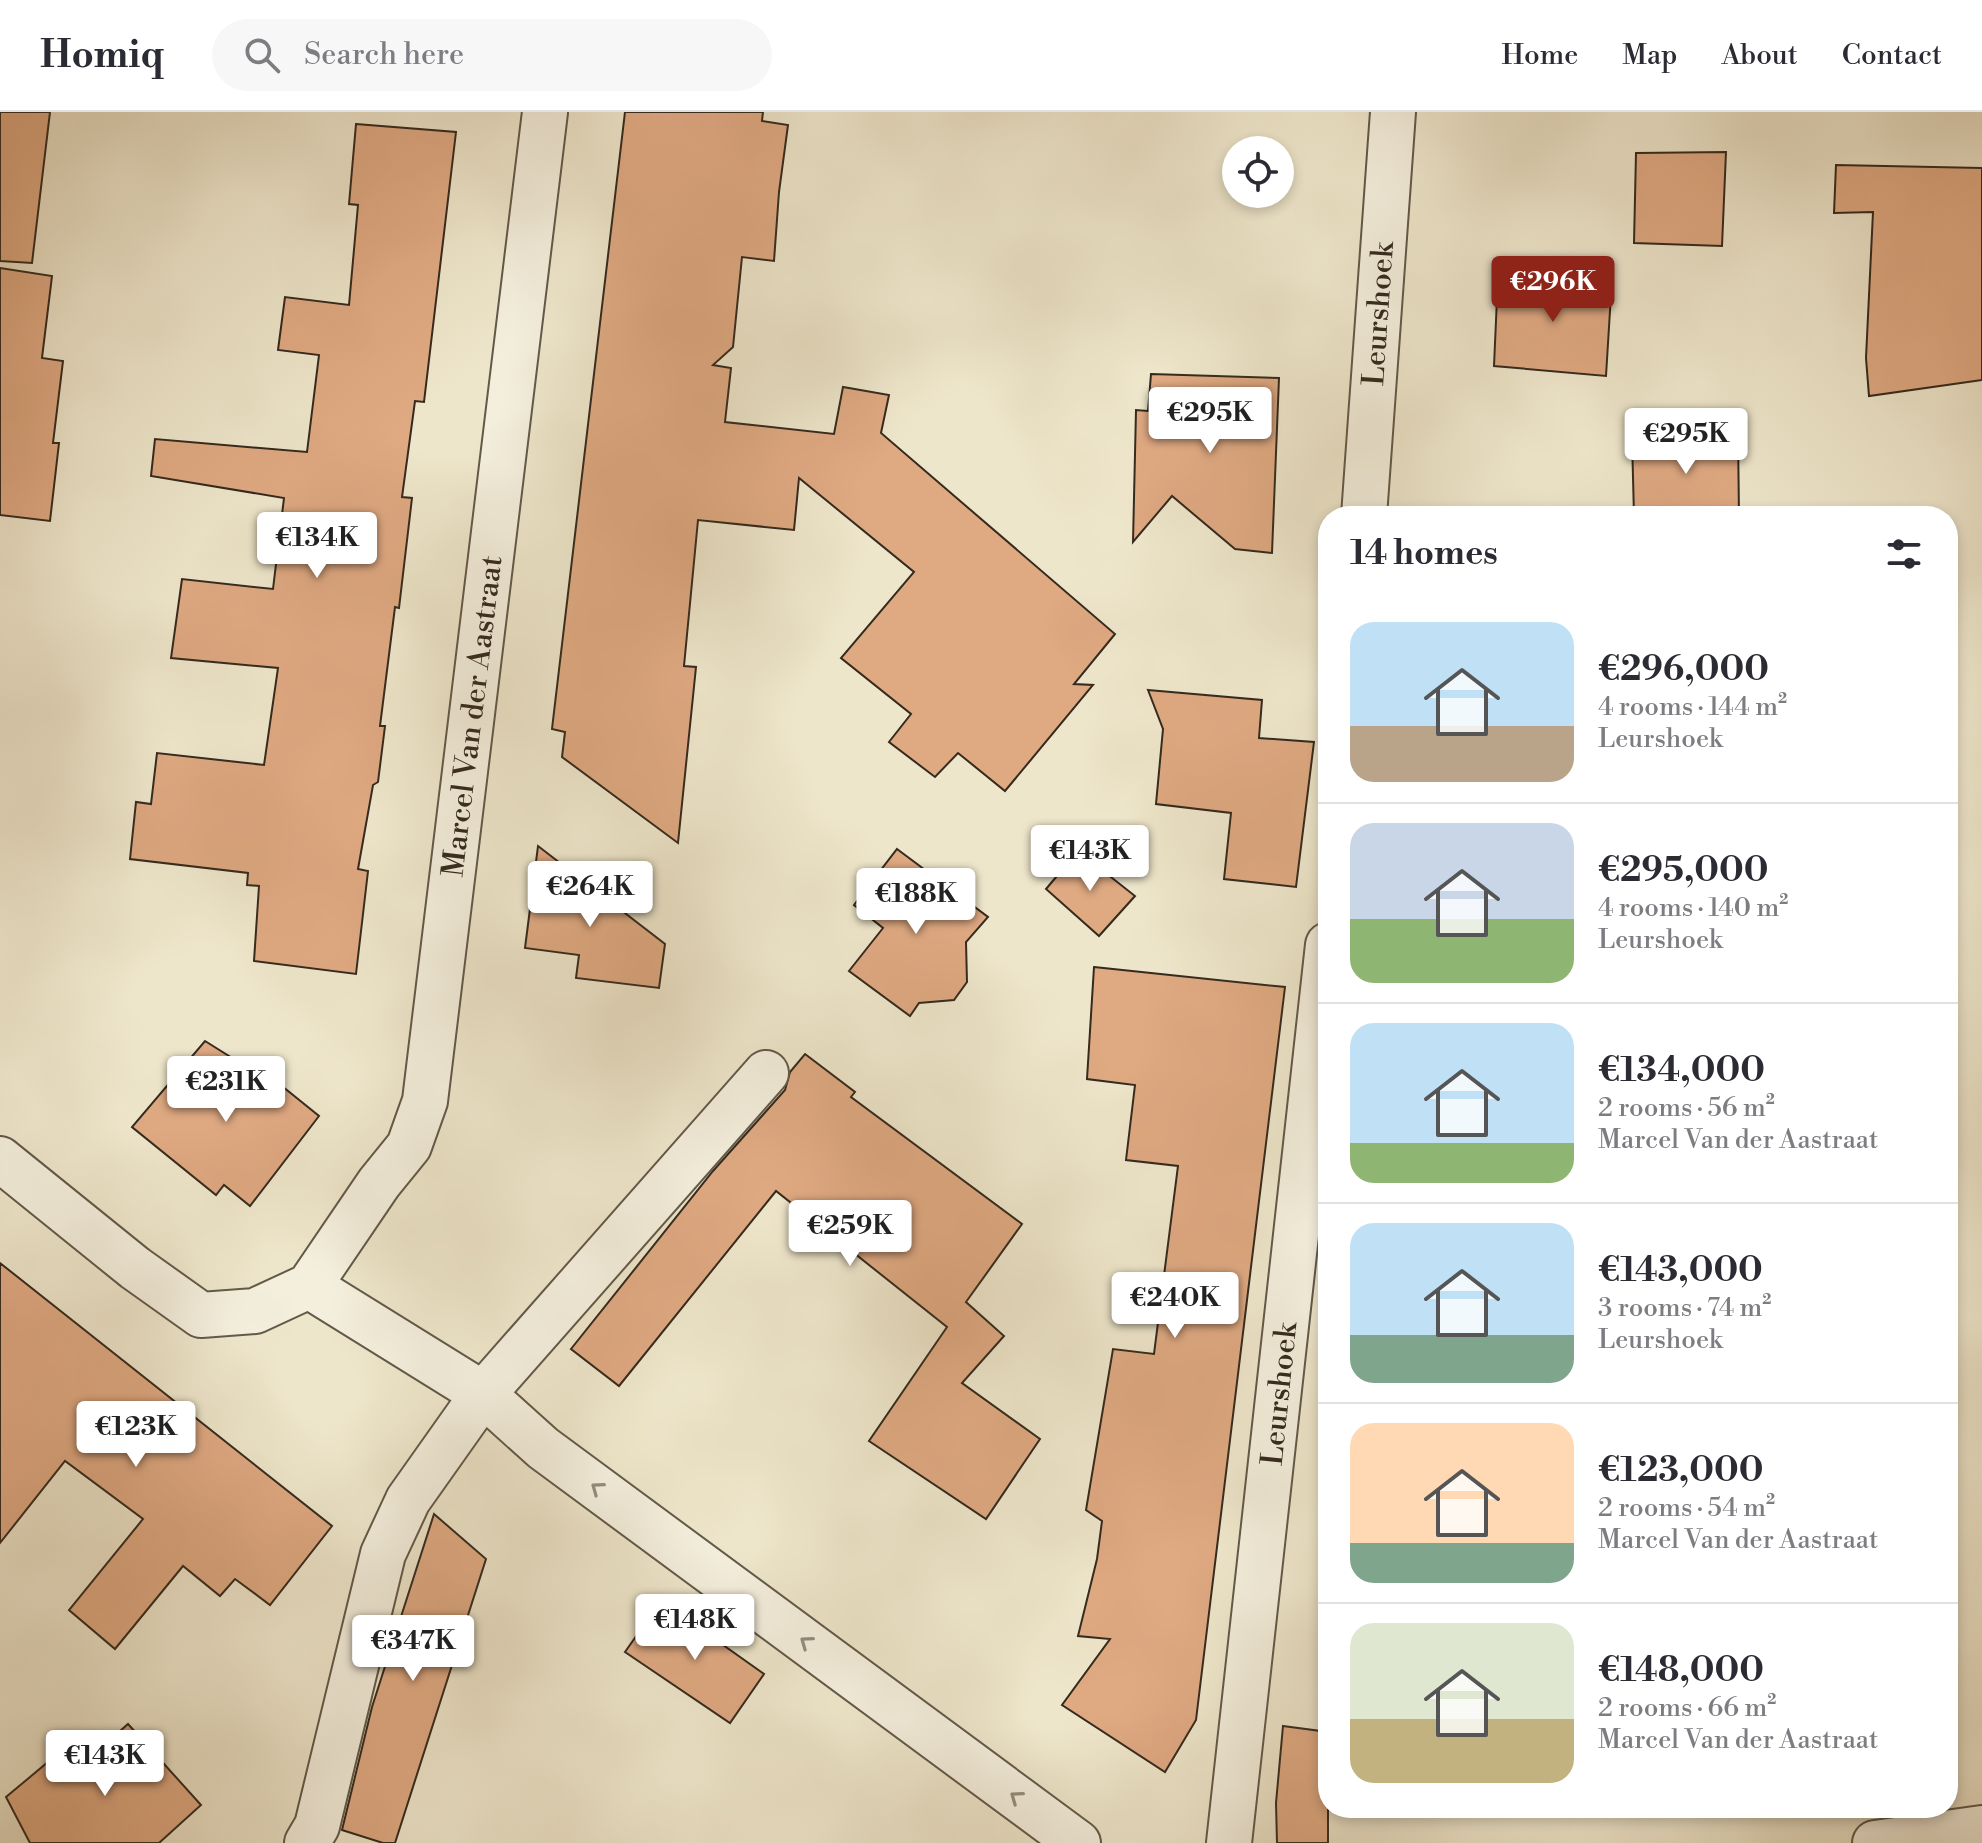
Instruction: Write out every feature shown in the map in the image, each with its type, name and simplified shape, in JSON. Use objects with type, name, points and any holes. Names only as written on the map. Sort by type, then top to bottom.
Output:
[{"type":"street","name":"Marcel Van der Aastraat","points":[[309,1286],[379,1183],[409,1146],[425,1101],[545,112]]},
{"type":"street","name":"Leurshoek","points":[[1365,506],[1393,112]]},
{"type":"street","name":"Leurshoek","points":[[1229,1843],[1318,1036]]},
{"type":"street","points":[[307,1843],[317,1826],[383,1554],[408,1500],[483,1394],[766,1073]]},
{"type":"street","points":[[0,1159],[135,1268],[201,1315],[255,1311],[309,1286],[483,1394],[543,1448],[1078,1843]]},
{"type":"street","points":[[1875,1843],[1982,1828]]},
{"type":"building","points":[[0,112],[50,112],[32,263],[0,261]]},
{"type":"building","points":[[625,112],[763,112],[762,121],[788,125],[774,261],[742,257],[733,347],[713,365],[731,368],[725,422],[834,434],[843,387],[889,395],[881,433],[1115,634],[1074,684],[1093,685],[1005,791],[958,753],[935,777],[889,742],[911,714],[841,658],[914,572],[799,478],[794,530],[698,520],[684,666],[696,667],[678,843],[562,757],[565,732],[552,729]]},
{"type":"building","points":[[356,124],[456,132],[424,402],[415,401],[402,497],[412,498],[399,608],[395,607],[380,726],[385,726],[378,782],[373,785],[358,869],[368,871],[356,974],[254,961],[259,886],[247,885],[248,873],[130,859],[136,802],[151,804],[157,753],[264,765],[278,668],[171,658],[182,579],[273,589],[284,498],[151,476],[155,439],[307,452],[319,355],[278,350],[285,297],[349,305],[358,205],[349,204]]},
{"type":"building","points":[[1726,152],[1722,246],[1634,243],[1636,153]]},
{"type":"building","points":[[1836,165],[1982,168],[1982,380],[1869,396],[1866,358],[1873,212],[1834,213]]},
{"type":"building","points":[[0,268],[52,276],[42,358],[63,361],[53,443],[59,443],[50,521],[0,515]]},
{"type":"building","points":[[1498,275],[1612,278],[1606,376],[1494,366]]},
{"type":"building","points":[[1151,374],[1279,378],[1272,553],[1235,549],[1172,496],[1133,542],[1136,410],[1148,411]]},
{"type":"building","points":[[1738,434],[1739,506],[1634,506],[1632,438]]},
{"type":"building","points":[[1148,690],[1262,700],[1259,738],[1314,742],[1296,887],[1224,879],[1231,813],[1156,804],[1163,729]]},
{"type":"building","points":[[538,846],[665,944],[659,988],[576,978],[579,955],[525,948]]},
{"type":"building","points":[[897,849],[988,917],[966,942],[967,982],[954,1000],[919,1003],[910,1016],[849,971],[883,928],[854,905]]},
{"type":"building","points":[[1078,851],[1135,896],[1099,936],[1046,889]]},
{"type":"building","points":[[1094,967],[1285,987],[1196,1720],[1165,1772],[1062,1705],[1110,1639],[1078,1636],[1097,1559],[1102,1521],[1086,1510],[1113,1349],[1154,1354],[1178,1166],[1126,1160],[1135,1085],[1087,1079]]},
{"type":"building","points":[[205,1041],[269,1081],[272,1078],[319,1116],[250,1206],[224,1185],[216,1195],[132,1127]]},
{"type":"building","points":[[805,1054],[855,1092],[851,1097],[1022,1224],[966,1302],[1004,1336],[962,1383],[1040,1439],[986,1519],[869,1441],[947,1327],[776,1191],[619,1386],[571,1349],[713,1171],[785,1090],[790,1072]]},
{"type":"building","points":[[0,1263],[332,1526],[270,1605],[235,1579],[220,1596],[183,1566],[115,1649],[69,1610],[143,1519],[65,1461],[0,1543]]},
{"type":"building","points":[[434,1514],[486,1559],[395,1843],[383,1843],[342,1830],[372,1707]]},
{"type":"building","points":[[661,1601],[764,1674],[730,1723],[625,1652]]},
{"type":"building","points":[[128,1724],[201,1805],[159,1843],[30,1843],[6,1797],[48,1762],[64,1781]]},
{"type":"building","points":[[1283,1726],[1318,1731],[1318,1818],[1328,1818],[1328,1843],[1277,1843],[1276,1803]]}]
